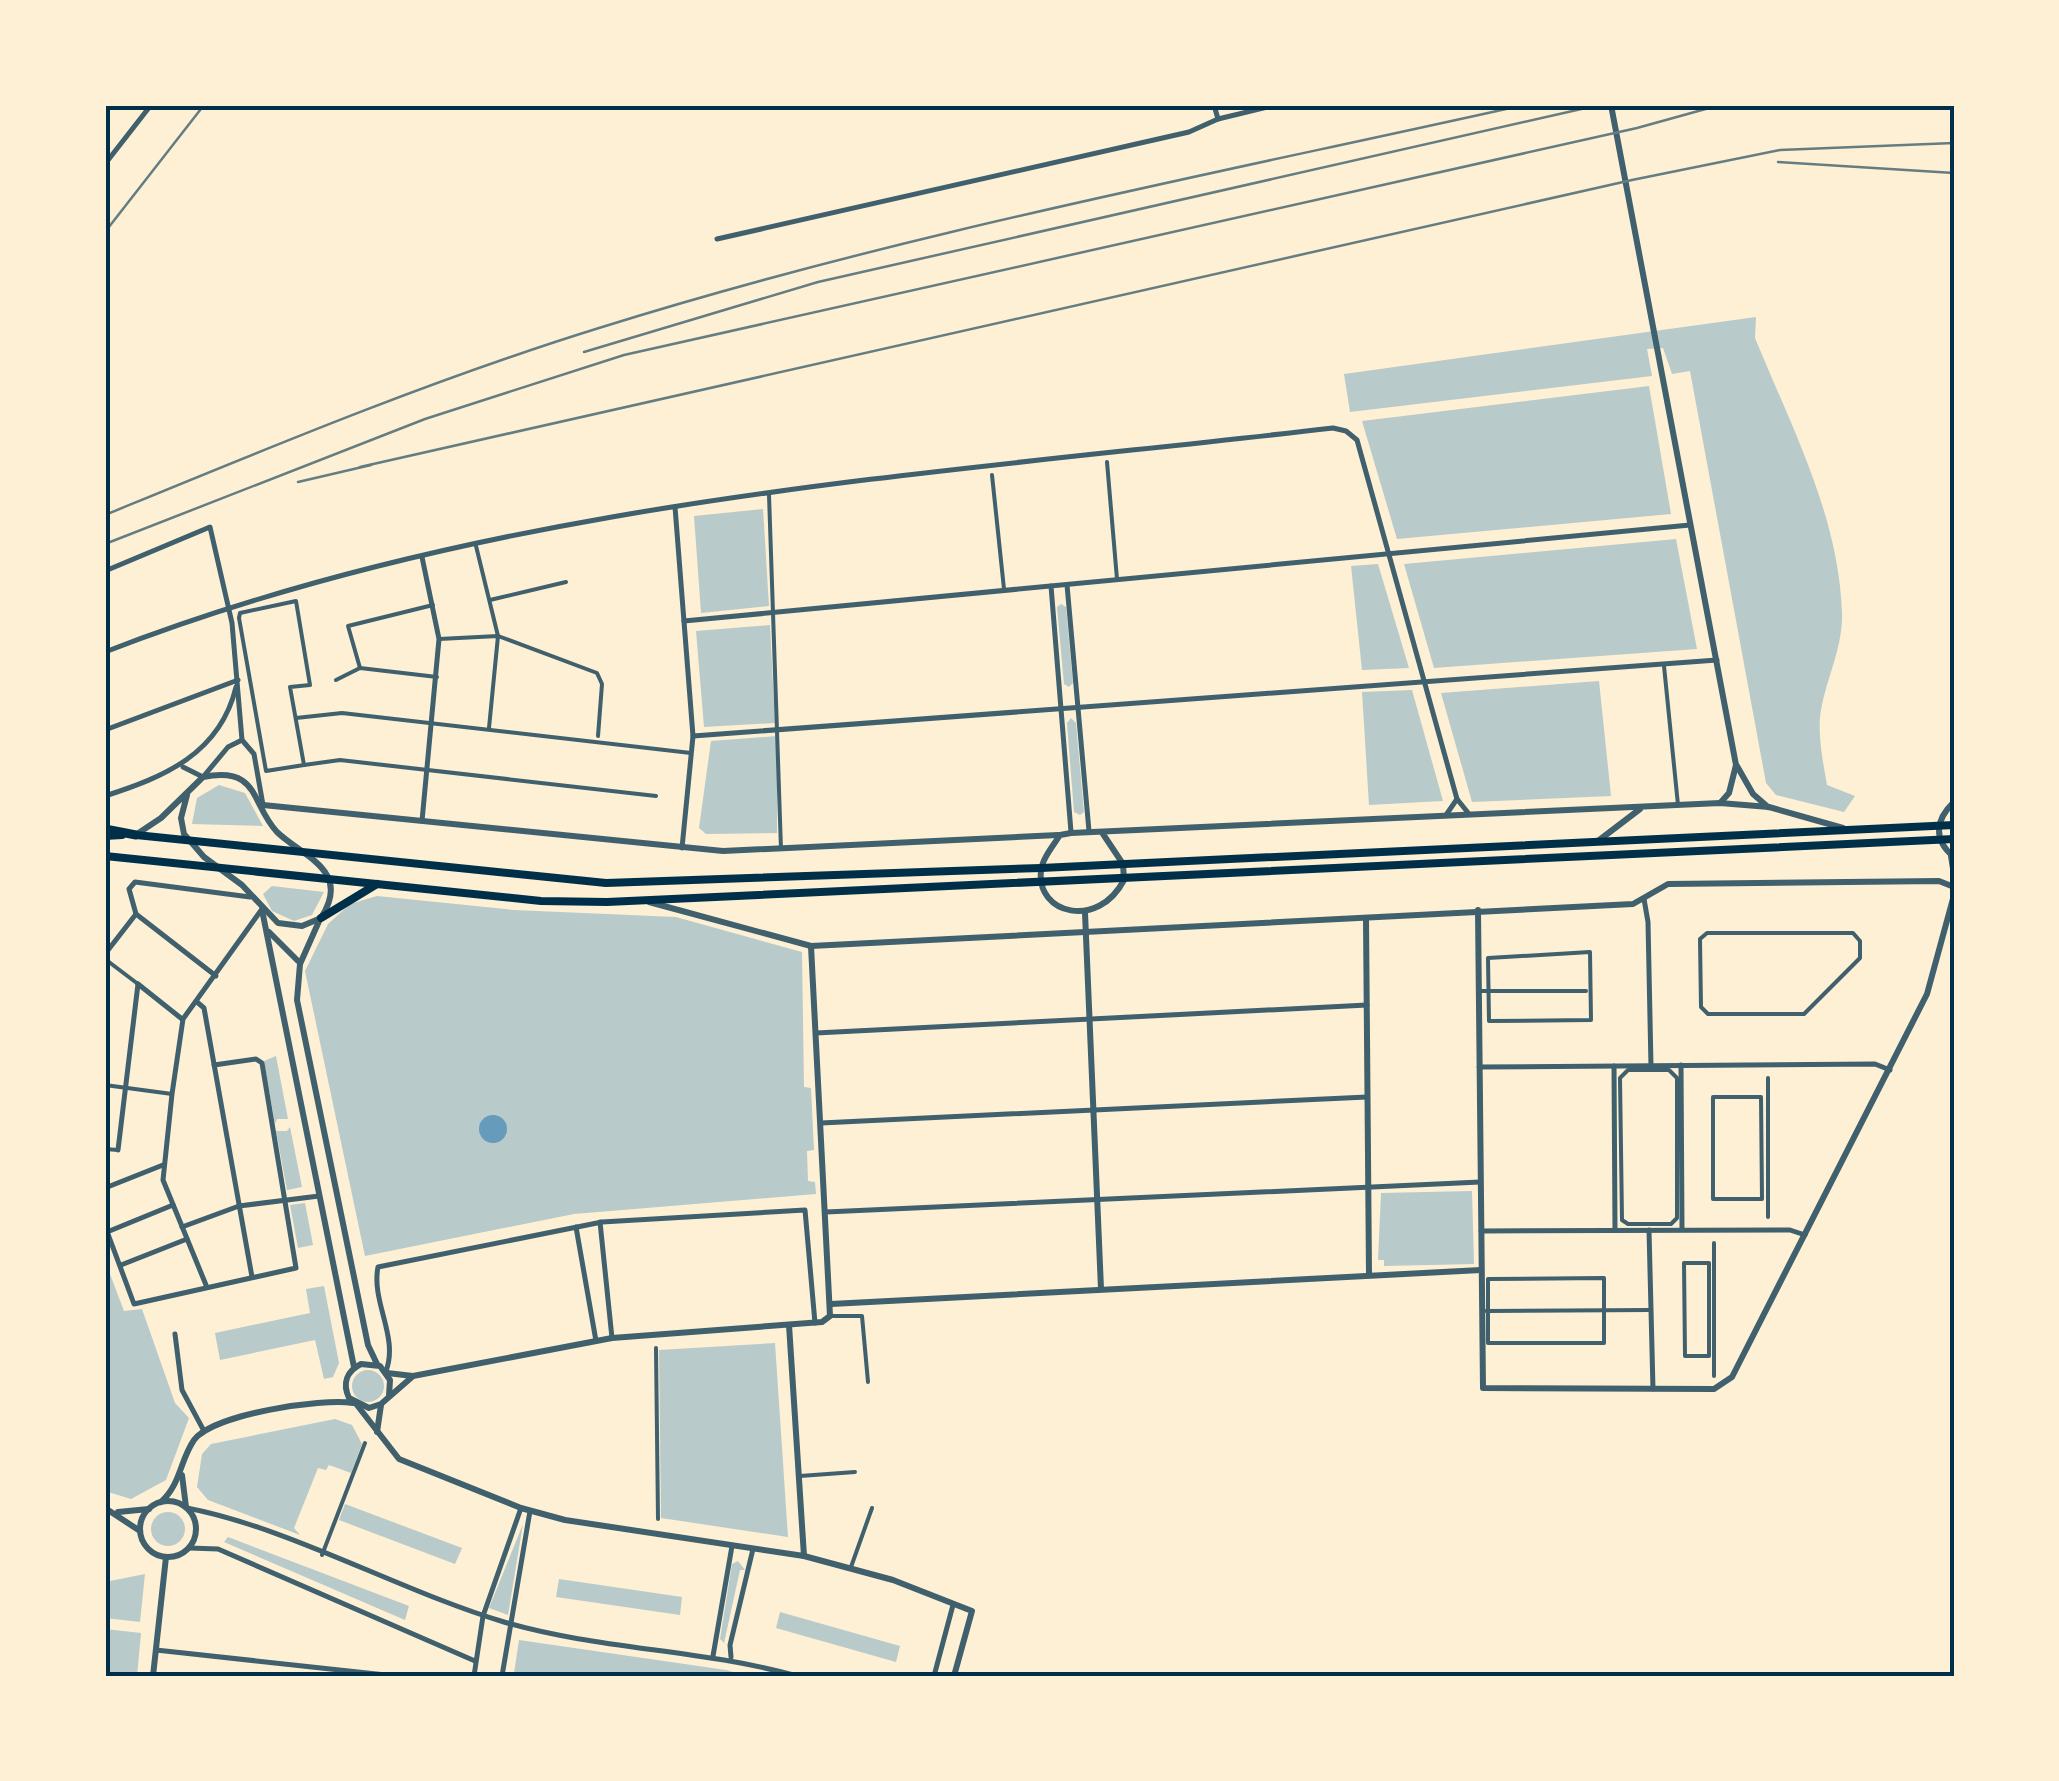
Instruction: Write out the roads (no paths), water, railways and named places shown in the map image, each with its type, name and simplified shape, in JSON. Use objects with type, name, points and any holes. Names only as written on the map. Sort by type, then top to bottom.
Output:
[{"type":"highway","points":[[105,832],[136,835]]},
{"type":"main road","points":[[136,835],[606,883],[1041,868],[1954,824]]},
{"type":"main road","points":[[105,856],[541,902],[1124,880],[1954,839]]},
{"type":"main road","points":[[321,918],[378,884]]},
{"type":"street","points":[[105,164],[152,105]]},
{"type":"street","points":[[1214,105],[1218,119]]},
{"type":"street","points":[[718,239],[1189,132],[1218,119],[1276,105]]},
{"type":"street","points":[[1611,105],[1656,356],[1669,392],[1736,765],[1754,794],[1768,807]]},
{"type":"street","points":[[105,652],[230,606],[422,557],[675,506],[1333,428],[1346,431],[1356,440],[1457,799],[1469,815]]},
{"type":"street","points":[[1106,462],[1117,580]]},
{"type":"street","points":[[992,475],[1004,590]]},
{"type":"street","points":[[769,494],[780,728],[781,849]]},
{"type":"street","points":[[675,506],[694,736],[682,848]]},
{"type":"street","points":[[684,621],[1692,524]]},
{"type":"street","points":[[105,572],[210,527],[230,606],[242,740],[254,754],[263,805]]},
{"type":"street","points":[[476,545],[498,636],[488,728]]},
{"type":"street","points":[[422,557],[438,640],[422,820]]},
{"type":"street","points":[[490,600],[566,582]]},
{"type":"street","points":[[1067,584],[1089,831]]},
{"type":"street","points":[[1051,586],[1071,832]]},
{"type":"street","points":[[304,766],[290,687],[310,684],[296,601],[240,613],[266,771],[304,766],[340,760],[656,796]]},
{"type":"street","points":[[360,668],[348,626],[433,605]]},
{"type":"street","points":[[438,640],[498,636],[597,673],[602,684],[598,739]]},
{"type":"street","points":[[694,736],[1717,660]]},
{"type":"street","points":[[1664,664],[1678,806]]},
{"type":"street","points":[[336,680],[360,668],[437,677]]},
{"type":"street","points":[[105,730],[238,680]]},
{"type":"street","points":[[105,796],[182,766],[222,726],[238,680]]},
{"type":"street","points":[[296,718],[342,712],[598,739],[691,753]]},
{"type":"street","points":[[136,835],[187,795],[228,748],[242,740]]},
{"type":"street","points":[[1720,803],[1730,793],[1736,765]]},
{"type":"street","points":[[182,766],[203,777],[244,781],[263,805],[274,828],[309,854],[328,878],[330,898],[298,972]]},
{"type":"street","points":[[187,795],[182,818],[188,840],[214,865],[278,923],[293,927],[321,918]]},
{"type":"street","points":[[1446,816],[1457,799]]},
{"type":"street","points":[[1954,802],[1938,825],[1939,840],[1953,856],[1954,874]]},
{"type":"street","points":[[263,805],[682,848],[781,849],[1720,803],[1768,807],[1848,830]]},
{"type":"street","points":[[1598,840],[1641,808]]},
{"type":"street","points":[[1060,835],[1041,868],[1042,883],[1050,898],[1085,914],[1101,909],[1124,880],[1124,864],[1103,834]]},
{"type":"street","points":[[644,900],[811,946],[1633,904],[1668,884],[1940,881],[1954,887]]},
{"type":"street","points":[[216,976],[136,914],[129,889],[135,882],[254,898]]},
{"type":"street","points":[[1478,910],[1480,1231],[1481,1270],[1484,1311],[1488,1343],[1604,1343],[1604,1278],[1488,1279],[1484,1311],[1483,1388],[1714,1389],[1726,1384],[1927,994],[1954,895]]},
{"type":"street","points":[[1644,899],[1648,922],[1651,1066]]},
{"type":"street","points":[[206,1285],[173,1205],[163,1166],[183,1020],[262,909]]},
{"type":"street","points":[[262,909],[354,1367],[345,1386],[328,1400]]},
{"type":"street","points":[[136,914],[105,957],[183,1020]]},
{"type":"street","points":[[1085,914],[1101,1289]]},
{"type":"street","points":[[1366,918],[1369,1273]]},
{"type":"street","points":[[250,930],[268,932],[298,958],[297,1000],[305,1044],[368,1346],[376,1364],[387,1372],[413,1376],[612,1338],[862,1316],[868,1382]]},
{"type":"street","points":[[1706,933],[1853,933],[1860,941],[1860,958],[1804,1014],[1708,1014],[1701,1007],[1700,939],[1706,933]]},
{"type":"street","points":[[811,946],[830,1316]]},
{"type":"street","points":[[274,962],[282,950],[292,950]]},
{"type":"street","points":[[1590,952],[1591,1020],[1489,1021],[1488,991],[1488,958],[1590,952]]},
{"type":"street","points":[[105,1149],[118,1150],[138,984]]},
{"type":"street","points":[[1479,991],[1586,990]]},
{"type":"street","points":[[197,1002],[204,1008],[252,1277]]},
{"type":"street","points":[[816,1034],[1366,1005]]},
{"type":"street","points":[[173,1205],[106,1229],[134,1304],[296,1268],[262,1063],[256,1058],[214,1065]]},
{"type":"street","points":[[1480,1067],[1875,1064],[1890,1070]]},
{"type":"street","points":[[1614,1066],[1614,1230]]},
{"type":"street","points":[[1681,1066],[1682,1230]]},
{"type":"street","points":[[1628,1070],[1669,1070],[1676,1078],[1677,1218],[1671,1224],[1628,1224],[1622,1220],[1620,1078],[1628,1070]]},
{"type":"street","points":[[1768,1078],[1768,1216]]},
{"type":"street","points":[[105,1085],[172,1094]]},
{"type":"street","points":[[821,1124],[1368,1096]]},
{"type":"street","points":[[1761,1097],[1762,1199],[1713,1199],[1712,1098],[1761,1097]]},
{"type":"street","points":[[105,1188],[163,1166]]},
{"type":"street","points":[[826,1212],[1480,1182]]},
{"type":"street","points":[[182,1226],[239,1206],[321,1196]]},
{"type":"street","points":[[388,1396],[391,1355],[377,1285],[378,1267],[600,1222],[805,1210],[815,1323]]},
{"type":"street","points":[[600,1222],[612,1338]]},
{"type":"street","points":[[576,1227],[596,1341]]},
{"type":"street","points":[[1649,1230],[1652,1389]]},
{"type":"street","points":[[1480,1231],[1790,1230],[1805,1236]]},
{"type":"street","points":[[121,1266],[187,1239]]},
{"type":"street","points":[[1714,1243],[1714,1376]]},
{"type":"street","points":[[1684,1263],[1709,1263],[1709,1356],[1685,1356],[1684,1263]]},
{"type":"street","points":[[831,1304],[1481,1270]]},
{"type":"street","points":[[1484,1311],[1651,1310]]},
{"type":"street","points":[[788,1325],[804,1556]]},
{"type":"street","points":[[175,1334],[182,1390],[204,1431]]},
{"type":"street","points":[[656,1348],[658,1519]]},
{"type":"street","points":[[354,1367],[376,1364]]},
{"type":"street","points":[[117,1512],[149,1508],[161,1502],[182,1474],[192,1443],[204,1431],[224,1422],[328,1400],[369,1408],[381,1404],[413,1376]]},
{"type":"street","points":[[345,1386],[378,1436],[408,1464],[521,1508],[804,1556],[850,1567],[972,1611],[954,1676]]},
{"type":"street","points":[[378,1436],[381,1404]]},
{"type":"street","points":[[322,1555],[365,1443]]},
{"type":"street","points":[[798,1476],[855,1472]]},
{"type":"street","points":[[182,1474],[186,1508],[196,1528],[189,1548]]},
{"type":"street","points":[[161,1502],[238,1522],[510,1624],[733,1659],[798,1676]]},
{"type":"street","points":[[105,1508],[117,1512],[140,1531],[146,1546],[166,1557]]},
{"type":"street","points":[[140,1531],[149,1508]]},
{"type":"street","points":[[474,1676],[484,1616],[521,1508]]},
{"type":"street","points":[[850,1567],[872,1508]]},
{"type":"street","points":[[502,1676],[530,1511]]},
{"type":"street","points":[[714,1656],[732,1546]]},
{"type":"street","points":[[166,1557],[189,1548],[218,1550],[475,1661]]},
{"type":"street","points":[[733,1659],[730,1645],[754,1549]]},
{"type":"street","points":[[153,1676],[166,1557]]},
{"type":"street","points":[[934,1676],[953,1605]]},
{"type":"street","points":[[716,1642],[722,1650],[730,1645]]},
{"type":"street","points":[[156,1650],[395,1676]]},
{"type":"street","points":[[282,1676],[283,1665]]},
{"type":"water","points":[[493,1115],[503,1119],[507,1129],[503,1139],[493,1143],[483,1139],[479,1129],[483,1119]]},
{"type":"railway","points":[[105,232],[204,105]]},
{"type":"railway","points":[[105,515],[474,370],[713,294],[943,234],[1524,105]]},
{"type":"railway","points":[[584,352],[818,282],[1599,105]]},
{"type":"railway","points":[[105,544],[425,419],[624,355],[1637,128],[1720,105]]},
{"type":"railway","points":[[360,467],[1632,180],[1780,150],[1954,143]]},
{"type":"railway","points":[[1778,162],[1954,173]]},
{"type":"railway","points":[[298,482],[371,465]]}]
